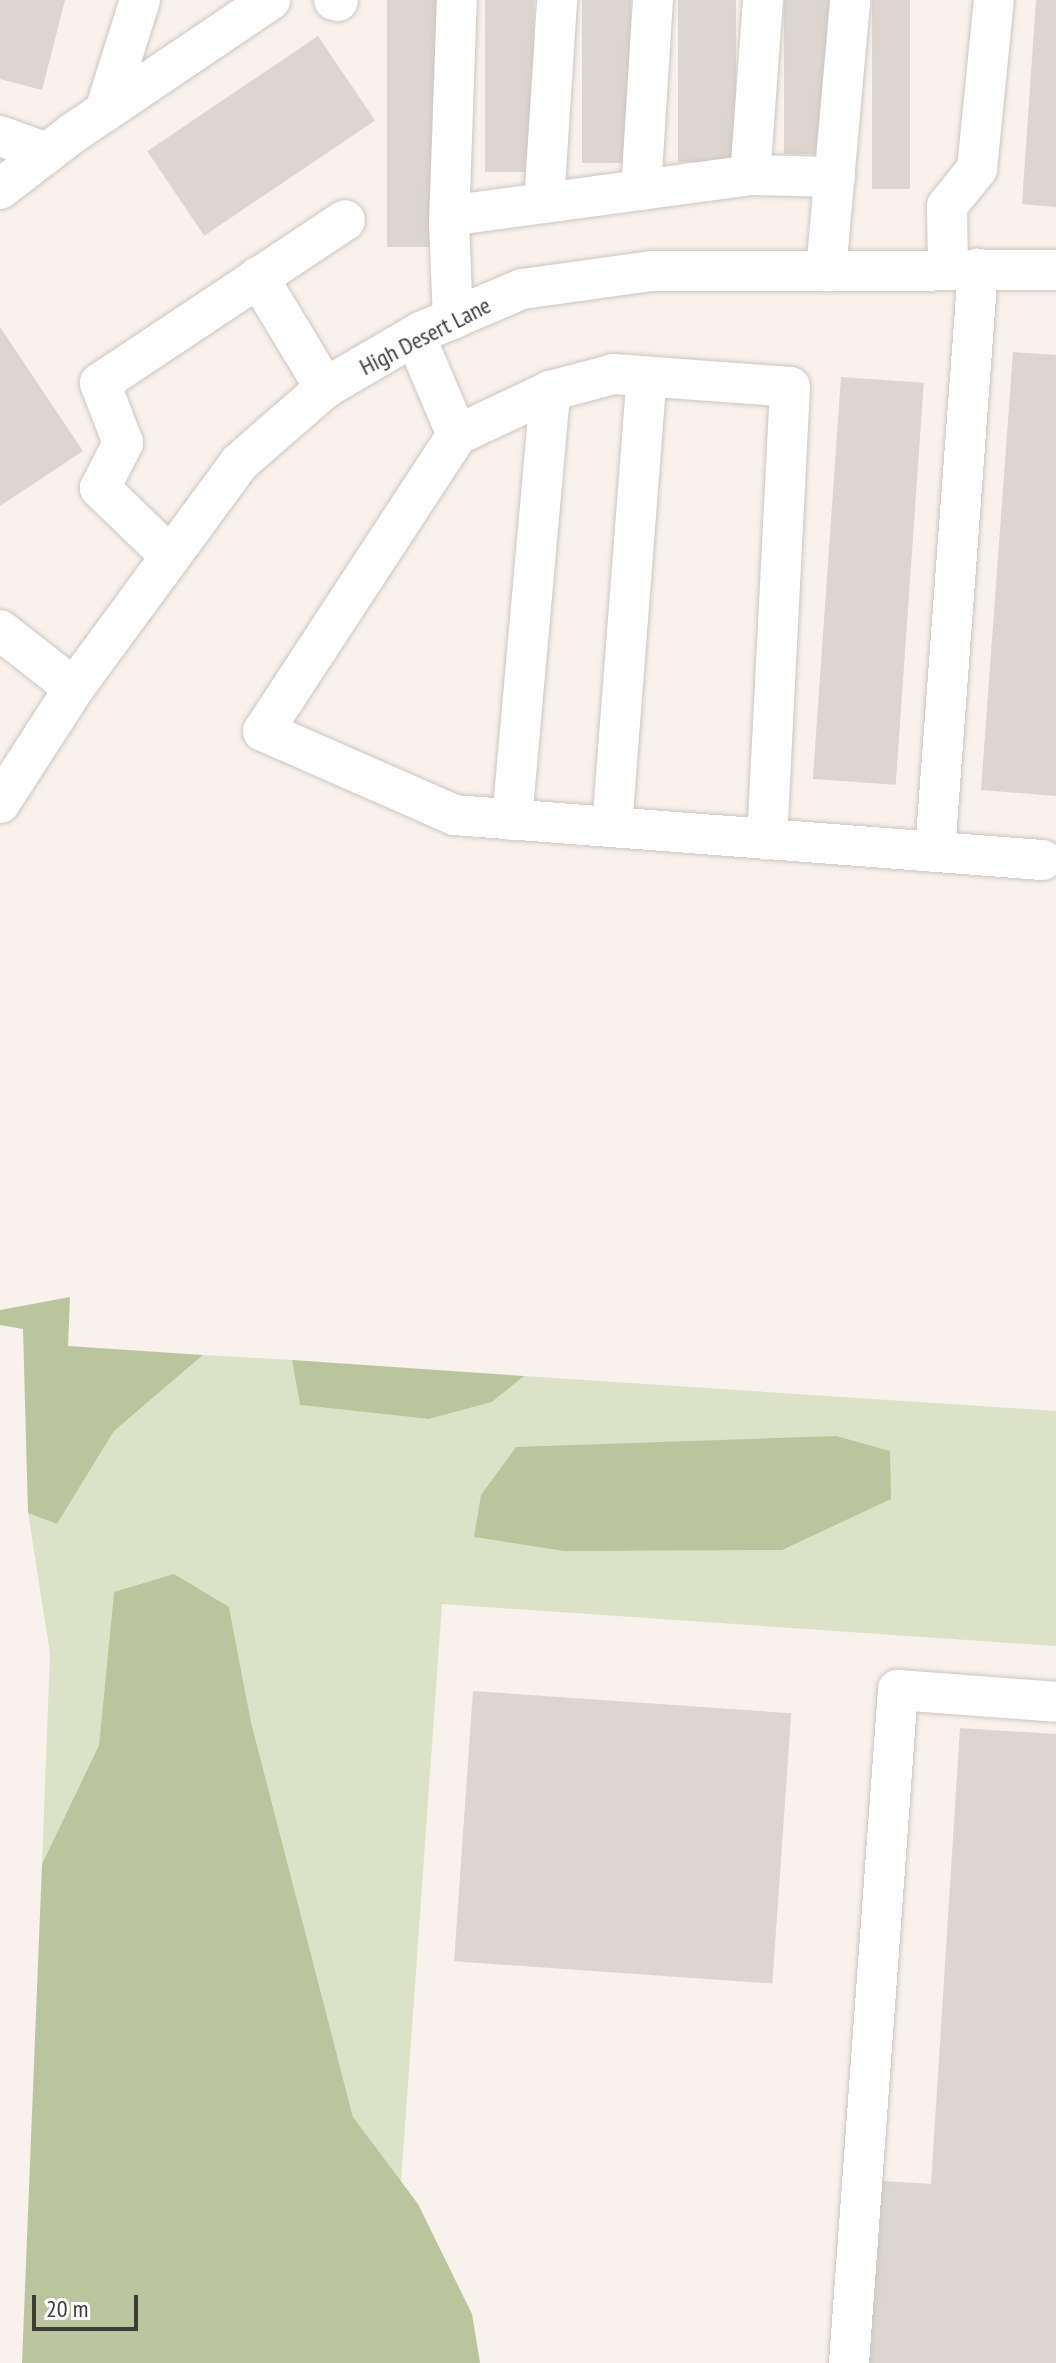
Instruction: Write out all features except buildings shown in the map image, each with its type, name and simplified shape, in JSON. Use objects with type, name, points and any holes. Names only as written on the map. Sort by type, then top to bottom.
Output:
[{"type":"street","points":[[105,111],[140,0]]},
{"type":"street","points":[[0,189],[105,111],[270,0]]},
{"type":"street","points":[[453,319],[449,224],[457,0]]},
{"type":"street","points":[[544,203],[557,0]]},
{"type":"street","points":[[641,190],[653,0]]},
{"type":"street","points":[[750,175],[763,0]]},
{"type":"street","points":[[826,271],[850,0]]},
{"type":"street","points":[[935,852],[963,269],[947,206],[977,169],[994,0]]},
{"type":"street","points":[[0,136],[47,153]]},
{"type":"street","points":[[449,224],[463,214],[750,175],[835,177]]},
{"type":"street","points":[[168,554],[100,488],[123,443],[100,383],[345,220]]},
{"type":"street","name":"High Desert Lane","points":[[0,803],[74,688],[168,554],[239,463],[325,388],[415,336],[522,289],[652,271],[1056,270]]},
{"type":"street","points":[[258,277],[325,388]]},
{"type":"street","points":[[415,336],[457,435]]},
{"type":"street","points":[[767,839],[790,387],[614,374],[550,391],[457,435],[263,731],[454,815],[512,820],[1042,860]]},
{"type":"street","points":[[612,827],[647,377]]},
{"type":"street","points":[[512,820],[550,391]]},
{"type":"street","points":[[0,630],[74,688]]},
{"type":"street","points":[[849,2363],[898,1690],[1056,1702]]},
{"type":"green space","points":[[70,1297],[68,1346],[203,1355],[114,1431],[57,1524],[28,1513],[23,1329],[0,1325],[0,1310]]},
{"type":"green space","points":[[203,1355],[292,1360],[300,1405],[429,1419],[492,1402],[524,1376],[1056,1411],[1056,1646],[442,1604],[401,2182],[353,2117],[251,1722],[229,1607],[114,1592],[99,1745],[42,1864],[50,1653],[28,1513],[57,1524],[114,1431]]},
{"type":"green space","points":[[292,1360],[524,1376],[492,1402],[429,1419],[300,1405]]},
{"type":"green space","points":[[836,1436],[890,1451],[891,1499],[782,1550],[564,1551],[474,1537],[481,1495],[516,1447]]},
{"type":"green space","points":[[174,1574],[229,1607],[251,1722],[353,2117],[418,2204],[472,2314],[480,2363],[22,2363],[42,1864],[99,1745],[114,1592]]}]
